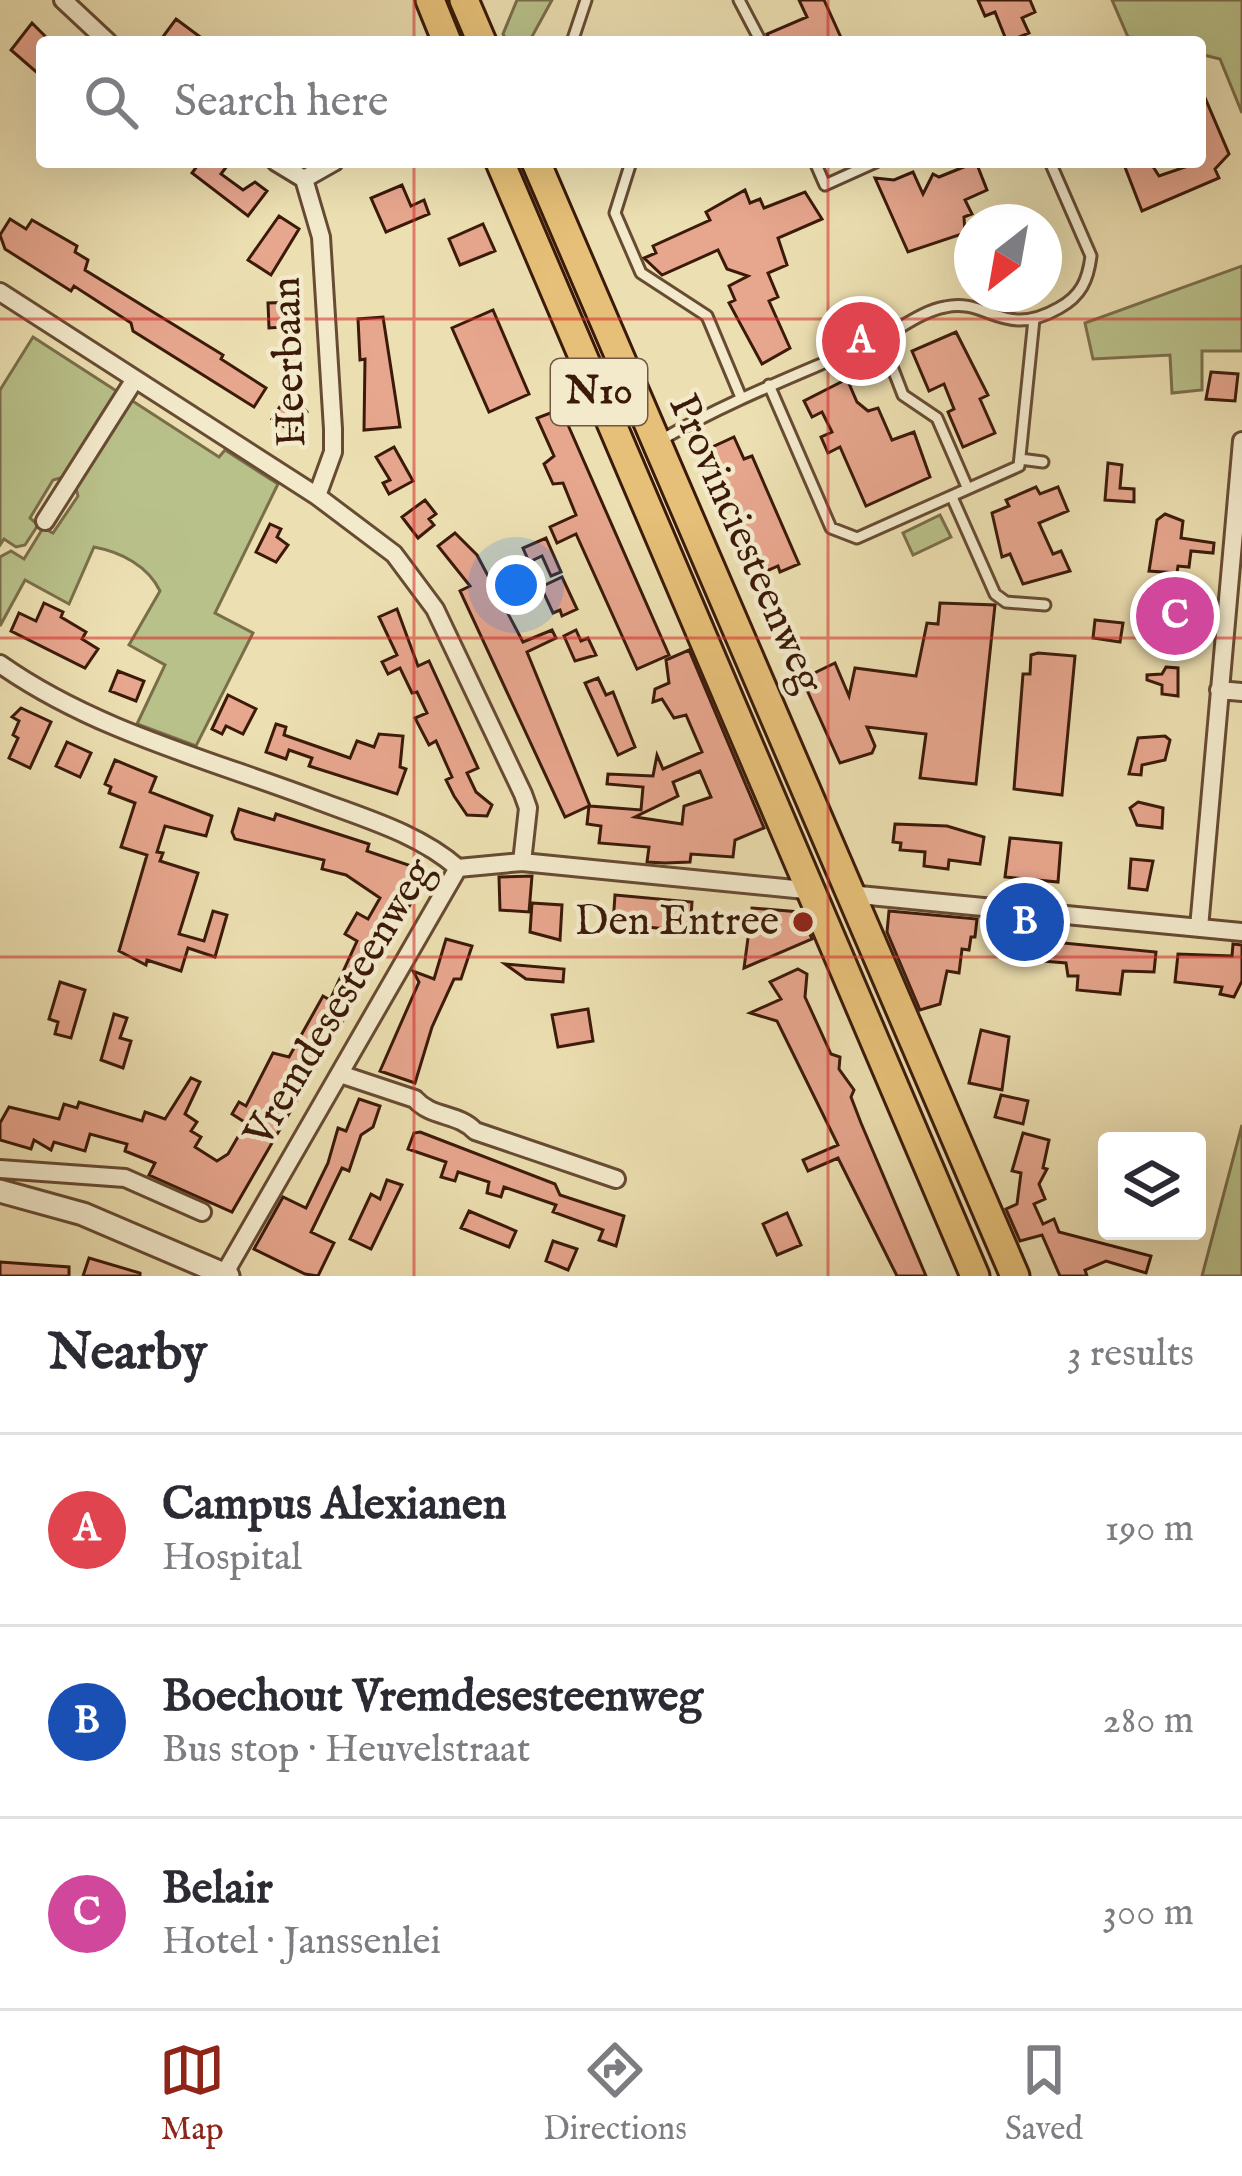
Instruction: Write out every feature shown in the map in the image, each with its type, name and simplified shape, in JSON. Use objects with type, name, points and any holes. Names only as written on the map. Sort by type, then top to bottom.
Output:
[{"type":"main road","points":[[430,0],[445,36]]},
{"type":"main road","points":[[464,0],[479,36]]},
{"type":"main road","name":"Provinciesteenweg","points":[[503,168],[975,1276]]},
{"type":"main road","name":"Provinciesteenweg","points":[[539,168],[1015,1276]]},
{"type":"main road","points":[[814,890],[849,894]]},
{"type":"street","points":[[63,0],[102,36]]},
{"type":"street","points":[[286,168],[304,179],[323,168]]},
{"type":"street","name":"Heerbaan","points":[[304,179],[321,237],[333,429],[333,452],[317,496],[394,554],[435,609],[528,808],[522,862]]},
{"type":"street","points":[[0,292],[317,496]]},
{"type":"street","points":[[45,521],[135,380]]},
{"type":"street","points":[[1199,928],[1242,441]]},
{"type":"street","points":[[0,664],[62,704],[379,823],[434,850],[458,868]]},
{"type":"street","points":[[1219,690],[1242,692]]},
{"type":"street","name":"Vremdesesteenweg","points":[[0,1191],[82,1214],[225,1275],[458,868],[522,862],[814,890]]},
{"type":"street","points":[[849,894],[1242,932]]},
{"type":"street","points":[[340,1074],[415,1099],[423,1109],[467,1122],[475,1131],[616,1180]]},
{"type":"street","points":[[0,1169],[125,1178],[202,1212]]},
{"type":"lane","points":[[574,36],[586,0]]},
{"type":"lane","points":[[740,0],[758,36]]},
{"type":"lane","points":[[629,168],[615,213],[641,273],[707,316],[740,395]]},
{"type":"lane","points":[[818,168],[825,185],[851,168]]},
{"type":"lane","points":[[656,442],[740,395],[881,338],[941,307],[956,305],[1015,323],[1034,319],[1078,296],[1091,256],[1053,168]]},
{"type":"lane","points":[[769,385],[822,511],[841,535],[857,538],[1019,466],[1034,319]]},
{"type":"lane","points":[[881,338],[904,395],[937,418],[967,487]]},
{"type":"lane","points":[[1020,459],[1043,462]]},
{"type":"lane","points":[[952,497],[995,594],[1006,602],[1045,605]]},
{"type":"green space","points":[[517,0],[552,0],[532,36],[503,34]]},
{"type":"green space","points":[[1112,0],[1242,0],[1242,113],[1220,59],[1206,56],[1206,36],[1128,36]]},
{"type":"green space","points":[[1242,266],[1242,351],[1202,351],[1202,390],[1172,393],[1170,355],[1093,359],[1085,323]]},
{"type":"green space","points":[[33,337],[118,392],[64,477],[53,480],[30,518],[38,525],[25,545],[16,547],[4,539],[0,545],[0,390]]},
{"type":"green space","points":[[131,400],[219,457],[225,450],[278,484],[215,613],[253,633],[196,746],[137,724],[165,665],[129,645],[160,591],[133,562],[94,547],[69,604],[25,580],[0,626],[0,557],[11,551],[24,559],[43,528],[53,533],[78,496],[75,485]]},
{"type":"green space","points":[[940,515],[951,537],[913,555],[903,533]]},
{"type":"green space","points":[[1242,1125],[1242,1276],[1202,1276]]},
{"type":"building","points":[[799,0],[824,0],[840,36],[768,36],[767,34],[807,17]]},
{"type":"building","points":[[978,0],[1030,0],[1035,12],[1022,18],[1029,33],[1022,36],[1005,36],[995,12],[985,16]]},
{"type":"building","points":[[176,19],[199,36],[163,36]]},
{"type":"building","points":[[32,23],[45,36],[36,36],[36,72],[11,50]]},
{"type":"building","points":[[1206,100],[1229,154],[1215,169],[1219,178],[1142,211],[1125,168],[1154,168],[1159,176],[1182,168],[1206,168]]},
{"type":"building","points":[[196,168],[226,168],[221,174],[243,190],[255,182],[267,191],[248,216],[192,173]]},
{"type":"building","points":[[961,168],[978,168],[987,190],[965,200],[967,204],[954,204],[954,237],[908,252],[875,178],[894,180],[913,172],[923,194],[933,174],[939,177]]},
{"type":"building","points":[[402,185],[411,206],[424,200],[429,214],[386,232],[371,198]]},
{"type":"building","points":[[745,190],[750,203],[760,199],[764,208],[805,192],[822,219],[778,238],[787,265],[768,273],[778,297],[769,301],[790,348],[762,364],[729,303],[735,300],[729,286],[748,276],[727,269],[718,250],[662,275],[644,258],[656,253],[653,246],[710,220],[706,212]]},
{"type":"building","points":[[279,216],[299,229],[271,275],[248,260]]},
{"type":"building","points":[[10,219],[26,229],[32,220],[77,246],[75,252],[88,260],[85,270],[223,355],[221,359],[266,388],[254,407],[133,331],[131,323],[74,286],[71,291],[5,249],[0,235]]},
{"type":"building","points":[[483,224],[495,251],[460,265],[449,239]]},
{"type":"building","points":[[299,302],[300,326],[269,328],[268,303]]},
{"type":"building","points":[[493,310],[529,394],[489,412],[452,328]]},
{"type":"building","points":[[383,317],[400,427],[364,430],[365,359],[360,360],[358,319]]},
{"type":"building","points":[[956,332],[988,395],[980,399],[995,433],[963,447],[948,412],[954,409],[944,384],[929,391],[912,351]]},
{"type":"building","points":[[1211,372],[1238,374],[1235,401],[1206,399]]},
{"type":"building","points":[[847,379],[857,402],[868,411],[878,408],[892,440],[914,432],[930,477],[866,506],[840,447],[828,453],[821,437],[832,432],[822,412],[812,417],[804,401]]},
{"type":"building","points":[[288,394],[307,412],[294,433],[272,419]]},
{"type":"building","points":[[561,409],[669,655],[637,669],[576,534],[557,543],[550,527],[576,515],[563,483],[553,484],[544,464],[554,456],[537,418]]},
{"type":"building","points":[[734,437],[744,459],[752,456],[799,564],[762,573],[708,449]]},
{"type":"building","points":[[394,447],[413,481],[389,494],[383,483],[390,480],[376,457]]},
{"type":"building","points":[[1108,463],[1122,465],[1120,488],[1134,489],[1134,502],[1105,500]]},
{"type":"building","points":[[1036,487],[1040,494],[1058,487],[1068,511],[1039,523],[1053,554],[1061,551],[1070,571],[1023,584],[1010,554],[1002,557],[992,513],[1009,506],[1006,500]]},
{"type":"building","points":[[425,500],[436,514],[429,519],[434,525],[418,538],[402,517]]},
{"type":"building","points":[[1165,514],[1183,521],[1181,538],[1214,543],[1213,553],[1191,551],[1189,567],[1178,566],[1177,573],[1149,571],[1157,520]]},
{"type":"building","points":[[270,524],[281,529],[277,537],[288,545],[276,562],[256,552]]},
{"type":"building","points":[[455,533],[477,555],[523,642],[552,630],[556,638],[527,652],[590,806],[641,810],[643,787],[607,784],[608,774],[653,776],[657,755],[663,769],[702,752],[686,715],[674,718],[662,699],[653,702],[655,689],[669,683],[666,660],[689,650],[764,828],[735,840],[733,857],[691,854],[690,862],[665,863],[647,862],[649,847],[599,843],[601,826],[587,824],[589,806],[565,817],[460,591],[470,586],[438,546]],"holes":[[[700,771],[711,797],[684,806],[682,824],[635,817],[678,796],[673,782]]]},
{"type":"building","points":[[546,538],[561,572],[551,576],[542,556],[529,562],[523,548]]},
{"type":"building","points":[[562,577],[577,609],[562,616],[560,610],[553,613],[541,587]]},
{"type":"building","points":[[1181,601],[1186,613],[1190,625],[1180,637],[1165,636],[1166,620],[1160,619],[1161,603]]},
{"type":"building","points":[[44,603],[63,612],[61,617],[86,632],[82,639],[98,649],[85,668],[11,631],[19,613],[36,621]]},
{"type":"building","points":[[940,603],[995,605],[976,784],[920,778],[926,734],[867,727],[875,746],[872,753],[840,763],[802,679],[835,663],[849,696],[855,668],[916,676],[927,623],[938,624]]},
{"type":"building","points":[[397,609],[418,666],[429,661],[478,768],[467,773],[476,792],[492,805],[487,816],[467,815],[454,796],[446,780],[452,777],[436,741],[429,745],[415,718],[427,713],[417,692],[412,693],[400,668],[388,674],[382,662],[397,655],[379,617]]},
{"type":"building","points":[[1095,620],[1123,623],[1120,642],[1093,638]]},
{"type":"building","points":[[576,630],[581,641],[588,638],[596,655],[575,661],[564,636]]},
{"type":"building","points":[[1031,655],[1075,656],[1062,795],[1014,789],[1023,674],[1030,674]]},
{"type":"building","points":[[1166,667],[1178,668],[1178,696],[1162,694],[1162,685],[1147,680],[1147,675],[1162,674]]},
{"type":"building","points":[[118,671],[144,681],[136,701],[110,691]]},
{"type":"building","points":[[598,678],[606,695],[613,692],[635,747],[618,755],[585,683]]},
{"type":"building","points":[[228,695],[256,709],[243,734],[226,726],[222,734],[212,729]]},
{"type":"building","points":[[21,708],[51,722],[30,768],[9,758],[18,738],[13,735],[19,721],[12,717]]},
{"type":"building","points":[[276,724],[286,727],[284,735],[350,758],[357,741],[374,747],[379,734],[403,736],[400,767],[406,769],[397,794],[309,766],[312,758],[289,750],[286,759],[266,752]]},
{"type":"building","points":[[1165,736],[1170,740],[1165,760],[1142,765],[1141,775],[1129,774],[1138,738]]},
{"type":"building","points":[[67,742],[91,753],[80,777],[56,766]]},
{"type":"building","points":[[115,760],[156,777],[150,792],[212,816],[206,836],[165,826],[157,852],[163,853],[160,861],[198,873],[179,934],[204,941],[213,911],[227,915],[215,957],[188,948],[181,971],[147,960],[146,965],[119,951],[147,855],[121,847],[135,803],[109,793],[111,787],[105,784]]},
{"type":"building","points":[[1138,802],[1163,808],[1162,828],[1137,825],[1130,808]]},
{"type":"building","points":[[239,809],[274,820],[276,814],[369,844],[367,851],[429,872],[368,977],[362,974],[351,995],[356,998],[232,1212],[149,1175],[155,1163],[125,1151],[127,1144],[90,1134],[85,1151],[54,1142],[51,1150],[34,1140],[31,1149],[0,1140],[0,1123],[9,1107],[59,1119],[64,1104],[77,1108],[79,1102],[142,1121],[145,1112],[165,1119],[191,1078],[200,1082],[185,1114],[197,1122],[191,1131],[201,1137],[195,1147],[217,1161],[228,1154],[246,1123],[232,1114],[239,1102],[246,1106],[273,1053],[289,1057],[323,996],[330,1000],[357,941],[345,934],[357,913],[368,919],[380,898],[346,875],[322,869],[324,860],[235,839],[232,832]]},
{"type":"building","points":[[895,824],[947,826],[984,837],[980,864],[949,860],[948,869],[924,866],[925,852],[900,850],[901,843],[893,842]]},
{"type":"building","points":[[1010,838],[1061,843],[1058,882],[1005,877]]},
{"type":"building","points":[[1131,859],[1153,861],[1147,890],[1129,888]]},
{"type":"building","points":[[532,876],[529,912],[500,910],[499,877]]},
{"type":"building","points":[[615,895],[692,902],[690,931],[613,924]]},
{"type":"building","points":[[532,903],[562,905],[560,940],[530,932]]},
{"type":"building","points":[[752,908],[800,912],[812,939],[744,968]]},
{"type":"building","points":[[889,911],[977,919],[969,950],[962,949],[959,973],[947,971],[940,1004],[920,1010],[887,932]]},
{"type":"building","points":[[446,939],[472,946],[461,979],[454,979],[432,1027],[415,1083],[380,1071],[419,982],[413,971],[434,979]]},
{"type":"building","points":[[1043,941],[1156,952],[1154,972],[1123,971],[1120,994],[1077,990],[1078,976],[1068,976],[1066,963],[1041,961]]},
{"type":"building","points":[[1233,944],[1242,945],[1242,981],[1234,997],[1220,994],[1222,987],[1175,982],[1178,954],[1232,956]]},
{"type":"building","points":[[505,964],[564,969],[563,982],[526,979]]},
{"type":"building","points":[[798,969],[807,974],[805,997],[831,1054],[840,1057],[839,1069],[854,1090],[851,1097],[861,1123],[926,1276],[897,1276],[838,1158],[808,1171],[803,1160],[838,1145],[777,1021],[750,1013],[781,999],[770,982]]},
{"type":"building","points":[[60,982],[85,990],[71,1038],[55,1034],[58,1022],[49,1019]]},
{"type":"building","points":[[588,1009],[593,1041],[558,1047],[552,1015]]},
{"type":"building","points":[[114,1014],[127,1018],[120,1038],[131,1041],[123,1068],[101,1060]]},
{"type":"building","points":[[981,1030],[1009,1037],[1002,1090],[969,1083]]},
{"type":"building","points":[[1001,1095],[1028,1101],[1023,1124],[995,1117]]},
{"type":"building","points":[[359,1099],[380,1106],[373,1127],[361,1135],[349,1171],[342,1168],[311,1232],[334,1243],[318,1276],[305,1274],[254,1249],[283,1197],[306,1208],[328,1163],[338,1128],[346,1131]]},
{"type":"building","points":[[414,1133],[555,1184],[560,1195],[624,1216],[616,1246],[599,1240],[603,1230],[553,1212],[556,1205],[504,1187],[501,1197],[487,1193],[489,1182],[458,1172],[455,1181],[441,1177],[446,1162],[408,1149]]},
{"type":"building","points":[[1023,1133],[1049,1140],[1043,1168],[1047,1169],[1039,1184],[1045,1199],[1034,1204],[1043,1224],[1054,1219],[1059,1232],[1151,1256],[1146,1273],[1106,1261],[1085,1270],[1087,1276],[1060,1276],[1042,1235],[1020,1241],[1006,1209],[1017,1204],[1021,1173],[1012,1171]]},
{"type":"building","points":[[387,1180],[402,1185],[371,1249],[350,1239],[371,1194],[380,1199]]},
{"type":"building","points":[[469,1211],[516,1231],[509,1247],[461,1228]]},
{"type":"building","points":[[787,1213],[801,1245],[777,1255],[763,1224]]},
{"type":"building","points":[[553,1241],[577,1249],[568,1270],[546,1261]]},
{"type":"building","points":[[89,1258],[140,1273],[140,1276],[83,1276]]},
{"type":"building","points":[[0,1262],[69,1267],[69,1276],[0,1276]]},
{"type":"place","name":"Campus Alexianen","points":[[861,341]]},
{"type":"place","name":"Belair","points":[[1175,616]]},
{"type":"place","name":"Den Entree","points":[[803,922]]},
{"type":"place","name":"Boechout Vremdesesteenweg","points":[[1025,922]]}]
